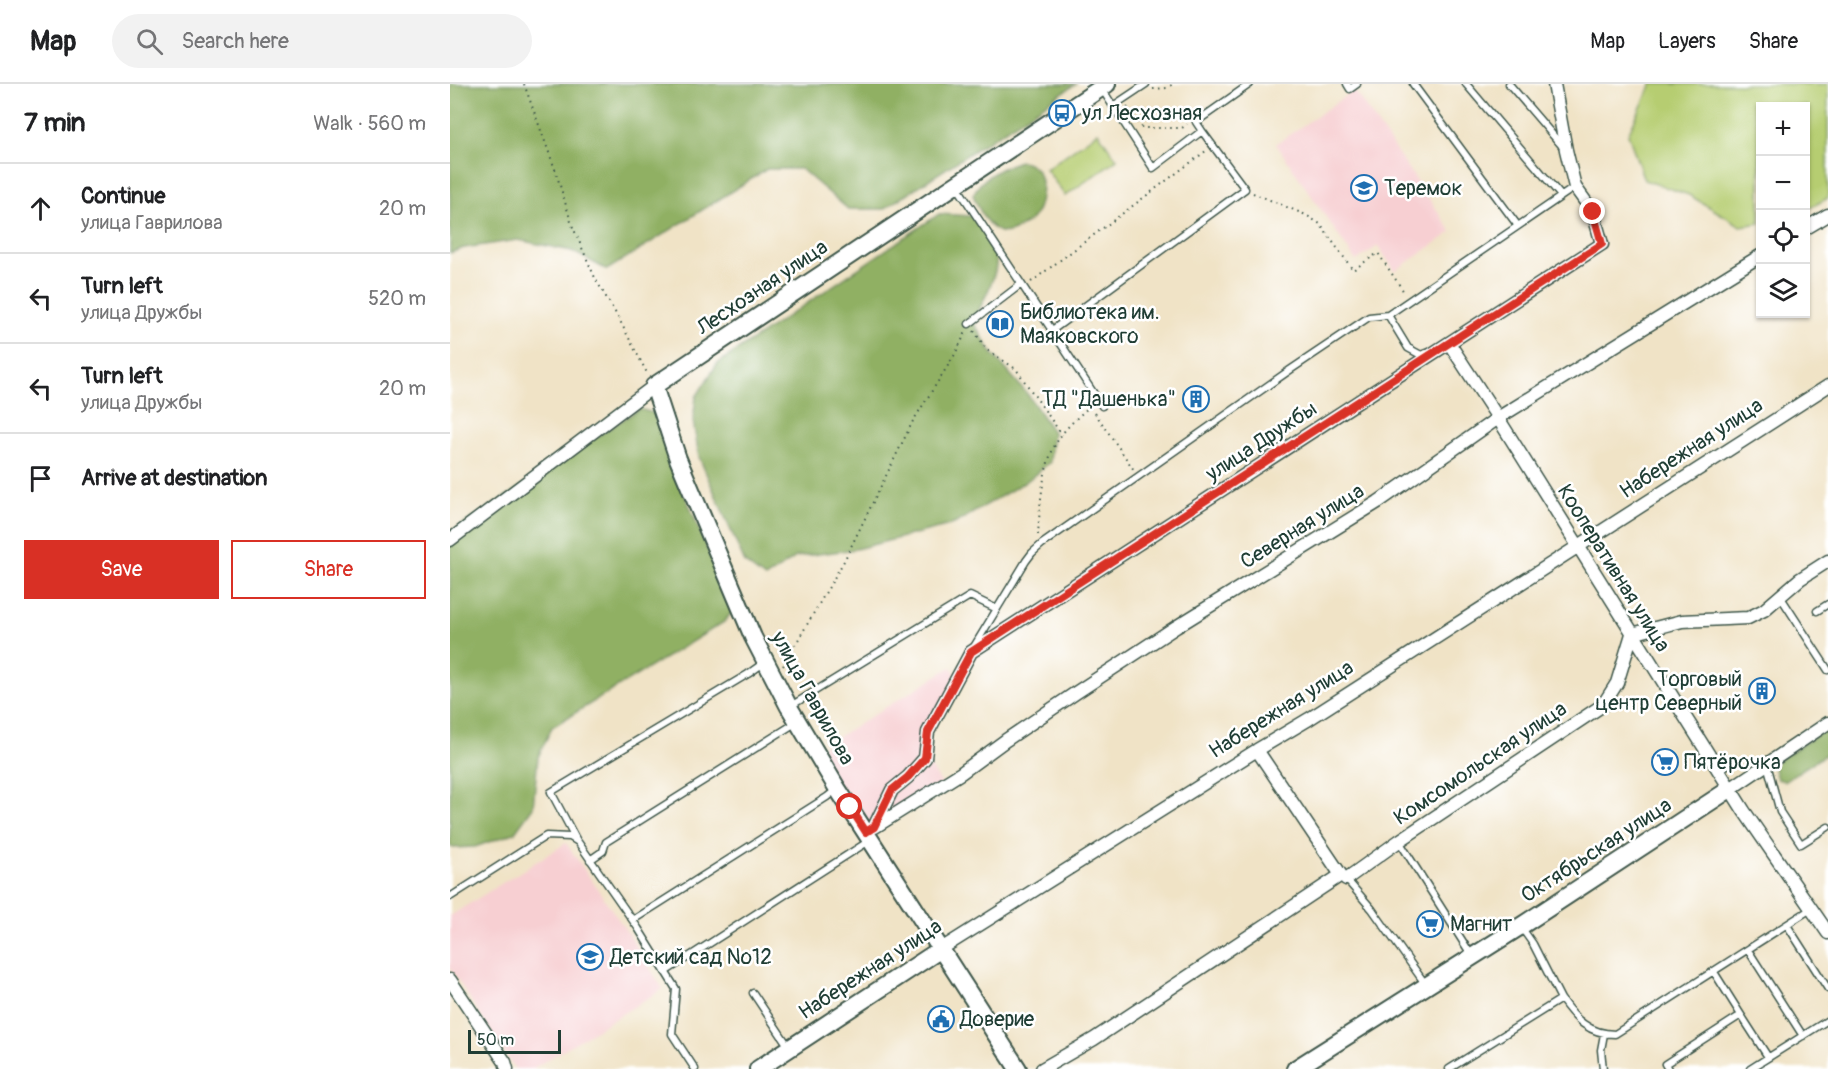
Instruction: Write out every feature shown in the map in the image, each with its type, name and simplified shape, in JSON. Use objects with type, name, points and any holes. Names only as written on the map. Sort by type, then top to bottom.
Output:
[{"type":"street","name":"улица Дружбы","points":[[871,833],[892,790],[908,777],[925,758],[928,732],[971,652],[1602,244],[1593,212],[1575,187],[1554,84]]},
{"type":"street","name":"Лесхозная улица","points":[[450,540],[654,386],[1104,86]]},
{"type":"street","points":[[1810,226],[1828,215]]},
{"type":"street","name":"Северная улица","points":[[871,833],[962,773],[1077,692],[1176,627],[1378,502],[1498,418],[1756,259]]},
{"type":"street","name":"Кооперативная улица","points":[[1449,343],[1719,772],[1828,933]]},
{"type":"street","name":"улица Гаврилова","points":[[654,386],[678,459],[753,637],[776,683],[837,788],[871,833],[941,949],[1018,1069]]},
{"type":"street","name":"Набережная улица","points":[[758,1069],[941,949],[1319,713],[1828,386]]},
{"type":"street","points":[[1632,634],[1682,621],[1749,618],[1764,610],[1800,579],[1828,561]]},
{"type":"street","name":"Комсомольская улица","points":[[1042,1069],[1094,1039],[1603,705],[1617,683],[1632,634]]},
{"type":"street","name":"Октябрьская улица","points":[[1295,1069],[1521,926],[1828,723]]},
{"type":"street","points":[[1257,750],[1343,877]]},
{"type":"street","points":[[450,980],[505,1062],[507,1069]]},
{"type":"lane","points":[[1113,106],[1145,84]]},
{"type":"lane","points":[[1051,331],[1245,189],[1196,123],[1250,84]]},
{"type":"lane","points":[[1347,84],[1350,89],[1358,84]]},
{"type":"lane","points":[[1413,84],[1518,226]]},
{"type":"lane","points":[[1466,84],[1561,196]]},
{"type":"lane","points":[[1509,84],[1566,150]]},
{"type":"lane","points":[[1104,86],[1113,106],[1154,168],[1202,131]]},
{"type":"lane","points":[[956,184],[1102,406]]},
{"type":"lane","points":[[971,652],[1026,561],[1036,549],[1290,370],[1369,317],[1388,315],[1575,187]]},
{"type":"lane","points":[[969,324],[1022,286]]},
{"type":"lane","points":[[1388,315],[1408,348],[1421,355],[1449,343]]},
{"type":"lane","points":[[1780,595],[1828,670]]},
{"type":"lane","points":[[789,707],[970,596],[997,609]]},
{"type":"lane","points":[[1817,611],[1828,604]]},
{"type":"lane","points":[[695,1069],[672,1034],[675,989],[633,920],[578,842],[552,792],[765,662]]},
{"type":"lane","points":[[590,860],[603,851],[606,842],[798,722]]},
{"type":"lane","points":[[1719,772],[1732,761]]},
{"type":"lane","points":[[1766,763],[1780,812],[1801,844],[1828,827]]},
{"type":"lane","points":[[633,920],[827,797],[837,788]]},
{"type":"lane","points":[[665,972],[871,833]]},
{"type":"lane","points":[[450,897],[546,836],[570,837],[578,842]]},
{"type":"lane","points":[[1399,841],[1473,956]]},
{"type":"lane","points":[[1343,877],[1372,909],[1426,985]]},
{"type":"lane","points":[[1521,926],[1533,944],[1561,999],[1580,1023],[1588,1029],[1604,1034],[1615,1034],[1812,909]]},
{"type":"lane","points":[[1787,925],[1828,988]]},
{"type":"lane","points":[[1748,950],[1803,1036]]},
{"type":"lane","points":[[1714,972],[1768,1057]]},
{"type":"lane","points":[[753,993],[790,1048]]},
{"type":"lane","points":[[1449,1069],[1561,999]]},
{"type":"lane","points":[[1668,1069],[1665,1064],[1741,1015]]},
{"type":"lane","points":[[1750,1069],[1828,1020]]},
{"type":"lane","points":[[1603,1069],[1601,1050],[1604,1034]]},
{"type":"path","points":[[524,84],[555,169],[572,225],[596,280],[654,386]]},
{"type":"path","points":[[1145,84],[1148,89],[1167,88],[1173,84]]},
{"type":"path","points":[[1122,100],[1142,128],[1182,128],[1187,124]]},
{"type":"path","points":[[1022,286],[1206,151]]},
{"type":"path","points":[[1245,189],[1306,215],[1320,224],[1353,270],[1378,253],[1410,300]]},
{"type":"path","points":[[969,324],[987,350],[1016,369],[1062,435]]},
{"type":"path","points":[[776,683],[786,660],[844,561],[913,421],[954,356],[969,324]]},
{"type":"path","points":[[1084,396],[1138,476]]},
{"type":"path","points":[[1036,549],[1040,505],[1049,458],[1071,423],[1090,406]]},
{"type":"shaded area","name":"Теремок","points":[[1354,90],[1452,232],[1395,271],[1378,246],[1356,261],[1276,144]]},
{"type":"shaded area","points":[[951,667],[957,676],[928,732],[925,758],[942,784],[866,832],[815,751]]},
{"type":"shaded area","points":[[566,843],[630,936],[663,989],[532,1069],[515,1069],[450,968],[450,916]]},
{"type":"green space","points":[[450,84],[1076,84],[884,209],[848,209],[801,169],[767,169],[607,270],[572,251],[518,240],[464,248],[450,253]]},
{"type":"green space","points":[[1652,84],[1828,84],[1828,198],[1810,208],[1810,102],[1756,102],[1756,224],[1741,226],[1689,195],[1644,180],[1628,134]]},
{"type":"green space","points":[[1098,132],[1117,159],[1065,196],[1046,169]]},
{"type":"green space","points":[[1020,161],[1029,163],[1040,177],[1042,186],[1039,205],[1030,221],[1012,231],[1002,232],[988,223],[973,195],[987,178]]},
{"type":"green space","points":[[939,214],[972,216],[993,247],[996,268],[973,322],[992,353],[1028,395],[1053,432],[1050,462],[1027,481],[954,524],[856,549],[796,557],[765,578],[745,563],[699,457],[693,421],[696,397],[717,364]]},
{"type":"green space","points":[[639,409],[654,413],[666,449],[733,611],[724,622],[552,727],[538,757],[533,807],[514,833],[475,847],[452,848],[450,845],[450,533]]},
{"type":"green space","points":[[1828,728],[1828,753],[1784,781],[1777,779],[1774,769],[1777,761]]},
{"type":"place","name":"ул Лесхозная","points":[[1062,113]]},
{"type":"place","name":"Теремок","points":[[1364,188]]},
{"type":"place","name":"Библиотека им. Маяковского","points":[[1000,324]]},
{"type":"place","name":"ТД \"Дашенька\"","points":[[1196,399]]},
{"type":"place","name":"Торговый центр Северный","points":[[1762,691]]},
{"type":"place","name":"Пятёрочка","points":[[1665,762]]},
{"type":"place","name":"Магнит","points":[[1430,924]]},
{"type":"place","name":"Детский сад №12","points":[[590,957]]},
{"type":"place","name":"Доверие","points":[[941,1019]]},
{"type":"route","points":[[850,807],[866,832],[874,827],[892,790],[908,777],[925,758],[928,732],[971,652],[1602,244],[1593,212]]}]
